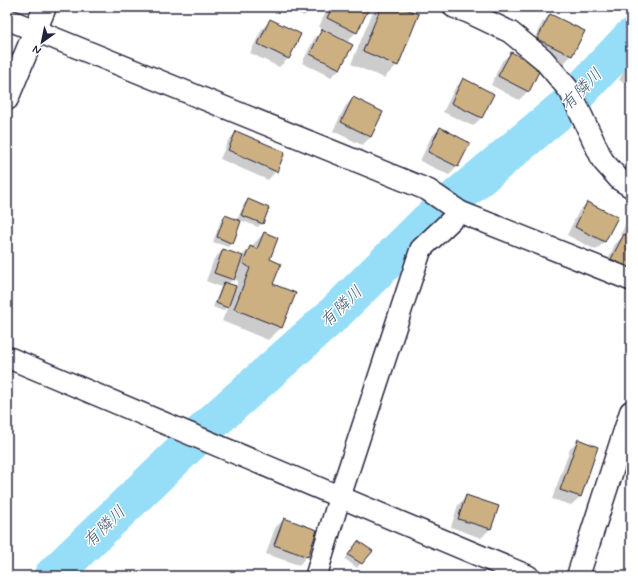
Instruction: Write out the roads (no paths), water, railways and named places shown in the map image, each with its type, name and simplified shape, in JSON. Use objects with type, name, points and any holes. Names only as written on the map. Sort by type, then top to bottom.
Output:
[{"type":"main road","points":[[7,99],[45,7]]},
{"type":"main road","points":[[578,576],[631,412]]},
{"type":"street","points":[[454,7],[510,32],[543,59],[573,96],[603,161],[620,180],[631,187]]},
{"type":"street","points":[[7,19],[428,190],[459,211],[631,280]]},
{"type":"street","points":[[316,576],[340,496],[421,249],[459,211]]},
{"type":"street","points":[[7,357],[528,576]]},
{"type":"waterway","name":"有隣川","points":[[52,576],[215,420],[332,316],[428,221],[567,105],[631,37]]}]
